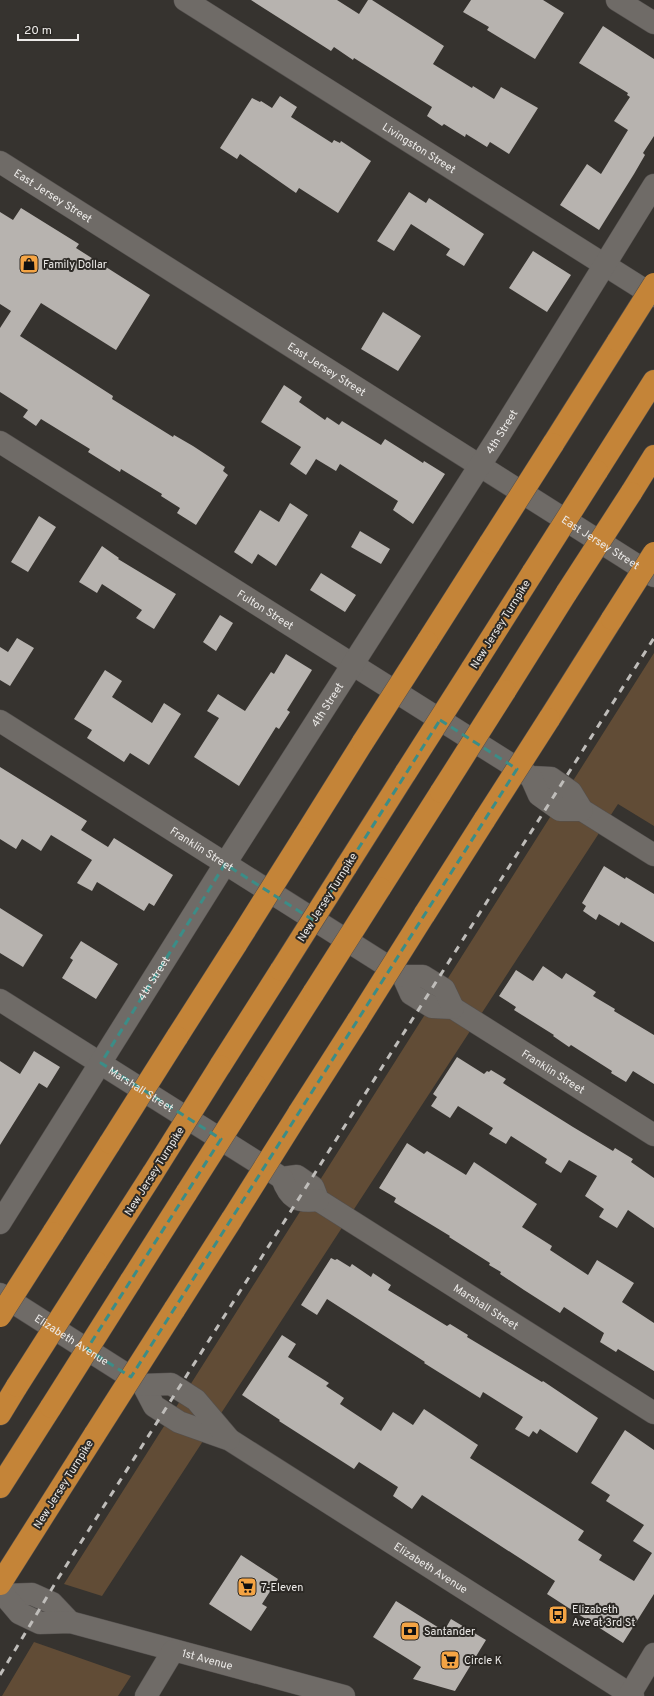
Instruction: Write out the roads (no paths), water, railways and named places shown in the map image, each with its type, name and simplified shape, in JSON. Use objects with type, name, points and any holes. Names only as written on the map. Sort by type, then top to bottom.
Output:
[{"type":"highway","points":[[0,1316],[654,284]]},
{"type":"highway","name":"New Jersey Turnpike","points":[[0,1414],[654,381]]},
{"type":"highway","points":[[0,1487],[654,456]]},
{"type":"highway","name":"New Jersey Turnpike","points":[[1,1591],[33,1532],[654,553]]},
{"type":"street","name":"Livingston Street","points":[[185,0],[654,296]]},
{"type":"street","points":[[617,0],[654,24]]},
{"type":"street","name":"East Jersey Street","points":[[0,162],[654,576]]},
{"type":"street","name":"4th Street","points":[[0,1223],[225,864],[480,466],[654,185]]},
{"type":"street","name":"Fulton Street","points":[[0,442],[531,777],[551,778],[571,792],[582,810],[654,856]]},
{"type":"street","name":"Franklin Street","points":[[0,721],[403,976],[423,976],[444,989],[453,1008],[654,1135]]},
{"type":"street","name":"Marshall Street","points":[[0,1000],[282,1178],[297,1176],[313,1188],[318,1200],[654,1413]]},
{"type":"street","name":"Elizabeth Avenue","points":[[0,1294],[143,1385],[171,1384],[178,1388],[196,1400],[230,1440],[630,1695]]},
{"type":"street","name":"1st Avenue","points":[[1,1591],[32,1594],[52,1603],[70,1622],[344,1696]]},
{"type":"street","points":[[146,1696],[173,1651]]},
{"type":"street","points":[[630,1695],[654,1654]]},
{"type":"railway","points":[[0,1675],[59,1577],[654,638]]},
{"type":"place","name":"Family Dollar","points":[[29,264]]},
{"type":"place","name":"7-Eleven","points":[[247,1587]]},
{"type":"place","name":"Elizabeth Ave at 3rd St","points":[[558,1615]]},
{"type":"place","name":"Santander","points":[[410,1631]]},
{"type":"place","name":"Circle K","points":[[450,1660]]}]
